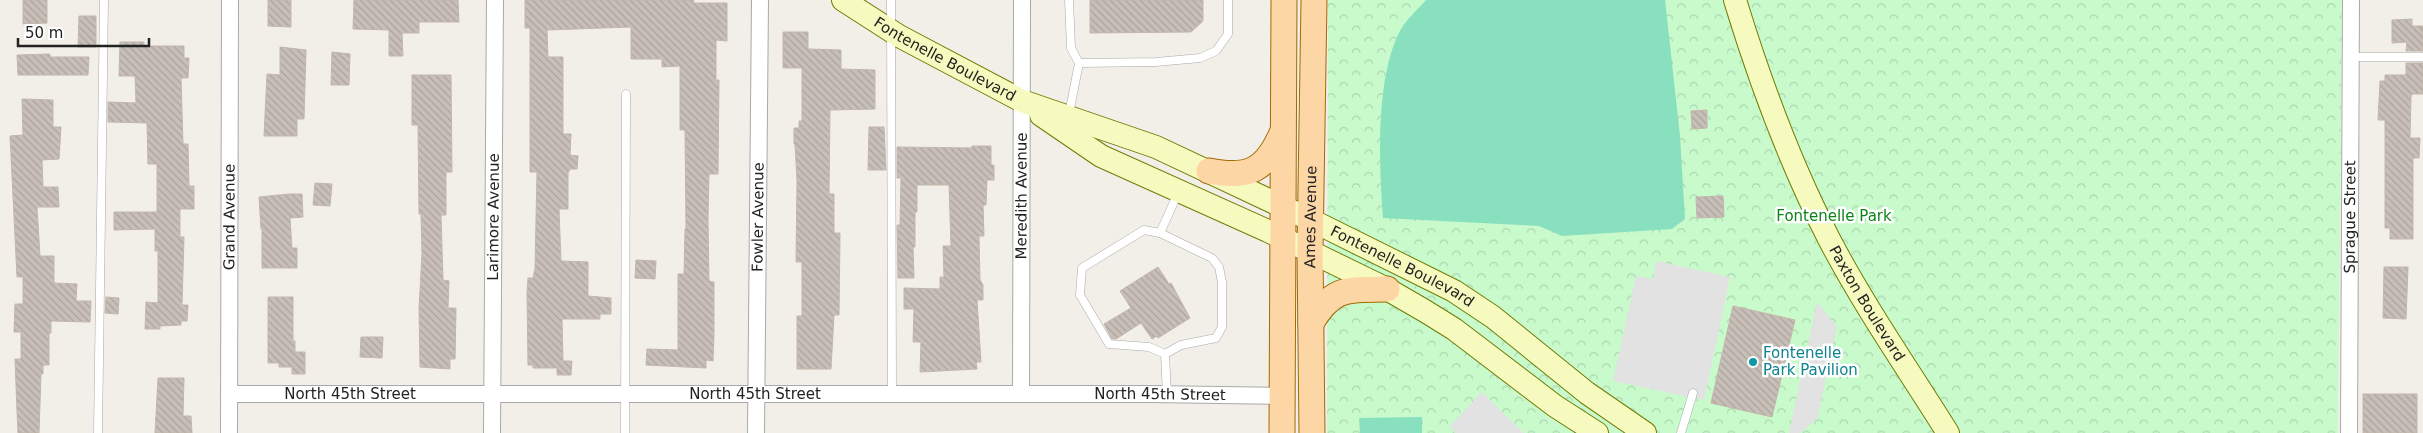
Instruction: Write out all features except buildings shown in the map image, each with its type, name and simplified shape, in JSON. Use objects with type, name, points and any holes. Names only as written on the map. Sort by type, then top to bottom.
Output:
[{"type":"main road","name":"Fontenelle Boulevard","points":[[842,0],[891,31],[1022,101],[1101,156],[1283,238],[1387,289],[1454,329],[1555,406],[1597,433]]},
{"type":"main road","name":"Ames Avenue","points":[[1282,433],[1284,0]]},
{"type":"main road","name":"Ames Avenue","points":[[1312,433],[1310,252],[1314,0]]},
{"type":"main road","name":"Paxton Boulevard","points":[[1735,0],[1771,105],[1816,214],[1862,296],[1948,433]]},
{"type":"main road","name":"Fontenelle Boulevard","points":[[1022,101],[1156,147],[1283,206],[1462,296],[1493,316],[1587,393],[1645,433]]},
{"type":"main road","points":[[1208,171],[1237,174],[1260,167],[1269,159],[1284,130]]},
{"type":"main road","points":[[1311,323],[1320,308],[1333,295],[1358,290],[1387,289]]},
{"type":"street","name":"Grand Avenue","points":[[229,433],[230,0]]},
{"type":"street","name":"Larimore Avenue","points":[[492,433],[495,0]]},
{"type":"street","name":"Fowler Avenue","points":[[756,433],[760,0]]},
{"type":"street","name":"Meredith Avenue","points":[[1021,394],[1022,0]]},
{"type":"street","name":"Sprague Street","points":[[2348,433],[2351,0]]},
{"type":"street","name":"North 45th Street","points":[[229,394],[1167,394],[1282,396]]},
{"type":"lane","points":[[98,433],[104,0]]},
{"type":"lane","points":[[891,0],[892,394]]},
{"type":"lane","points":[[1068,117],[1079,63],[1071,48],[1069,0]]},
{"type":"lane","points":[[1079,63],[1165,61],[1200,58],[1216,51],[1228,34],[1228,0]]},
{"type":"lane","points":[[2351,57],[2423,57]]},
{"type":"lane","points":[[625,433],[626,94]]},
{"type":"lane","points":[[1160,232],[1179,192]]},
{"type":"lane","points":[[1144,230],[1160,232],[1212,258],[1219,267],[1222,282],[1222,327],[1216,338],[1181,345],[1165,354],[1149,347],[1109,344],[1080,295],[1082,268],[1144,230]]},
{"type":"lane","points":[[1165,354],[1167,394]]},
{"type":"lane","points":[[1682,433],[1693,393]]},
{"type":"green space","name":"Fontenelle Park","points":[[1328,0],[2342,0],[2338,433],[1327,433]]},
{"type":"green space","points":[[1426,0],[1665,0],[1680,136],[1685,219],[1672,229],[1562,236],[1539,226],[1383,218],[1380,147],[1383,95],[1387,71],[1393,48],[1401,29]]},
{"type":"green space","points":[[1422,417],[1422,433],[1360,433],[1359,418]]},
{"type":"shaded area","points":[[1656,261],[1730,277],[1704,400],[1613,381],[1636,276],[1653,279]]},
{"type":"shaded area","points":[[1817,302],[1837,327],[1817,419],[1800,433],[1789,433]]},
{"type":"shaded area","points":[[1482,392],[1524,433],[1455,433],[1450,426]]},
{"type":"place","name":"Fontenelle Park Pavilion","points":[[1753,362]]}]
